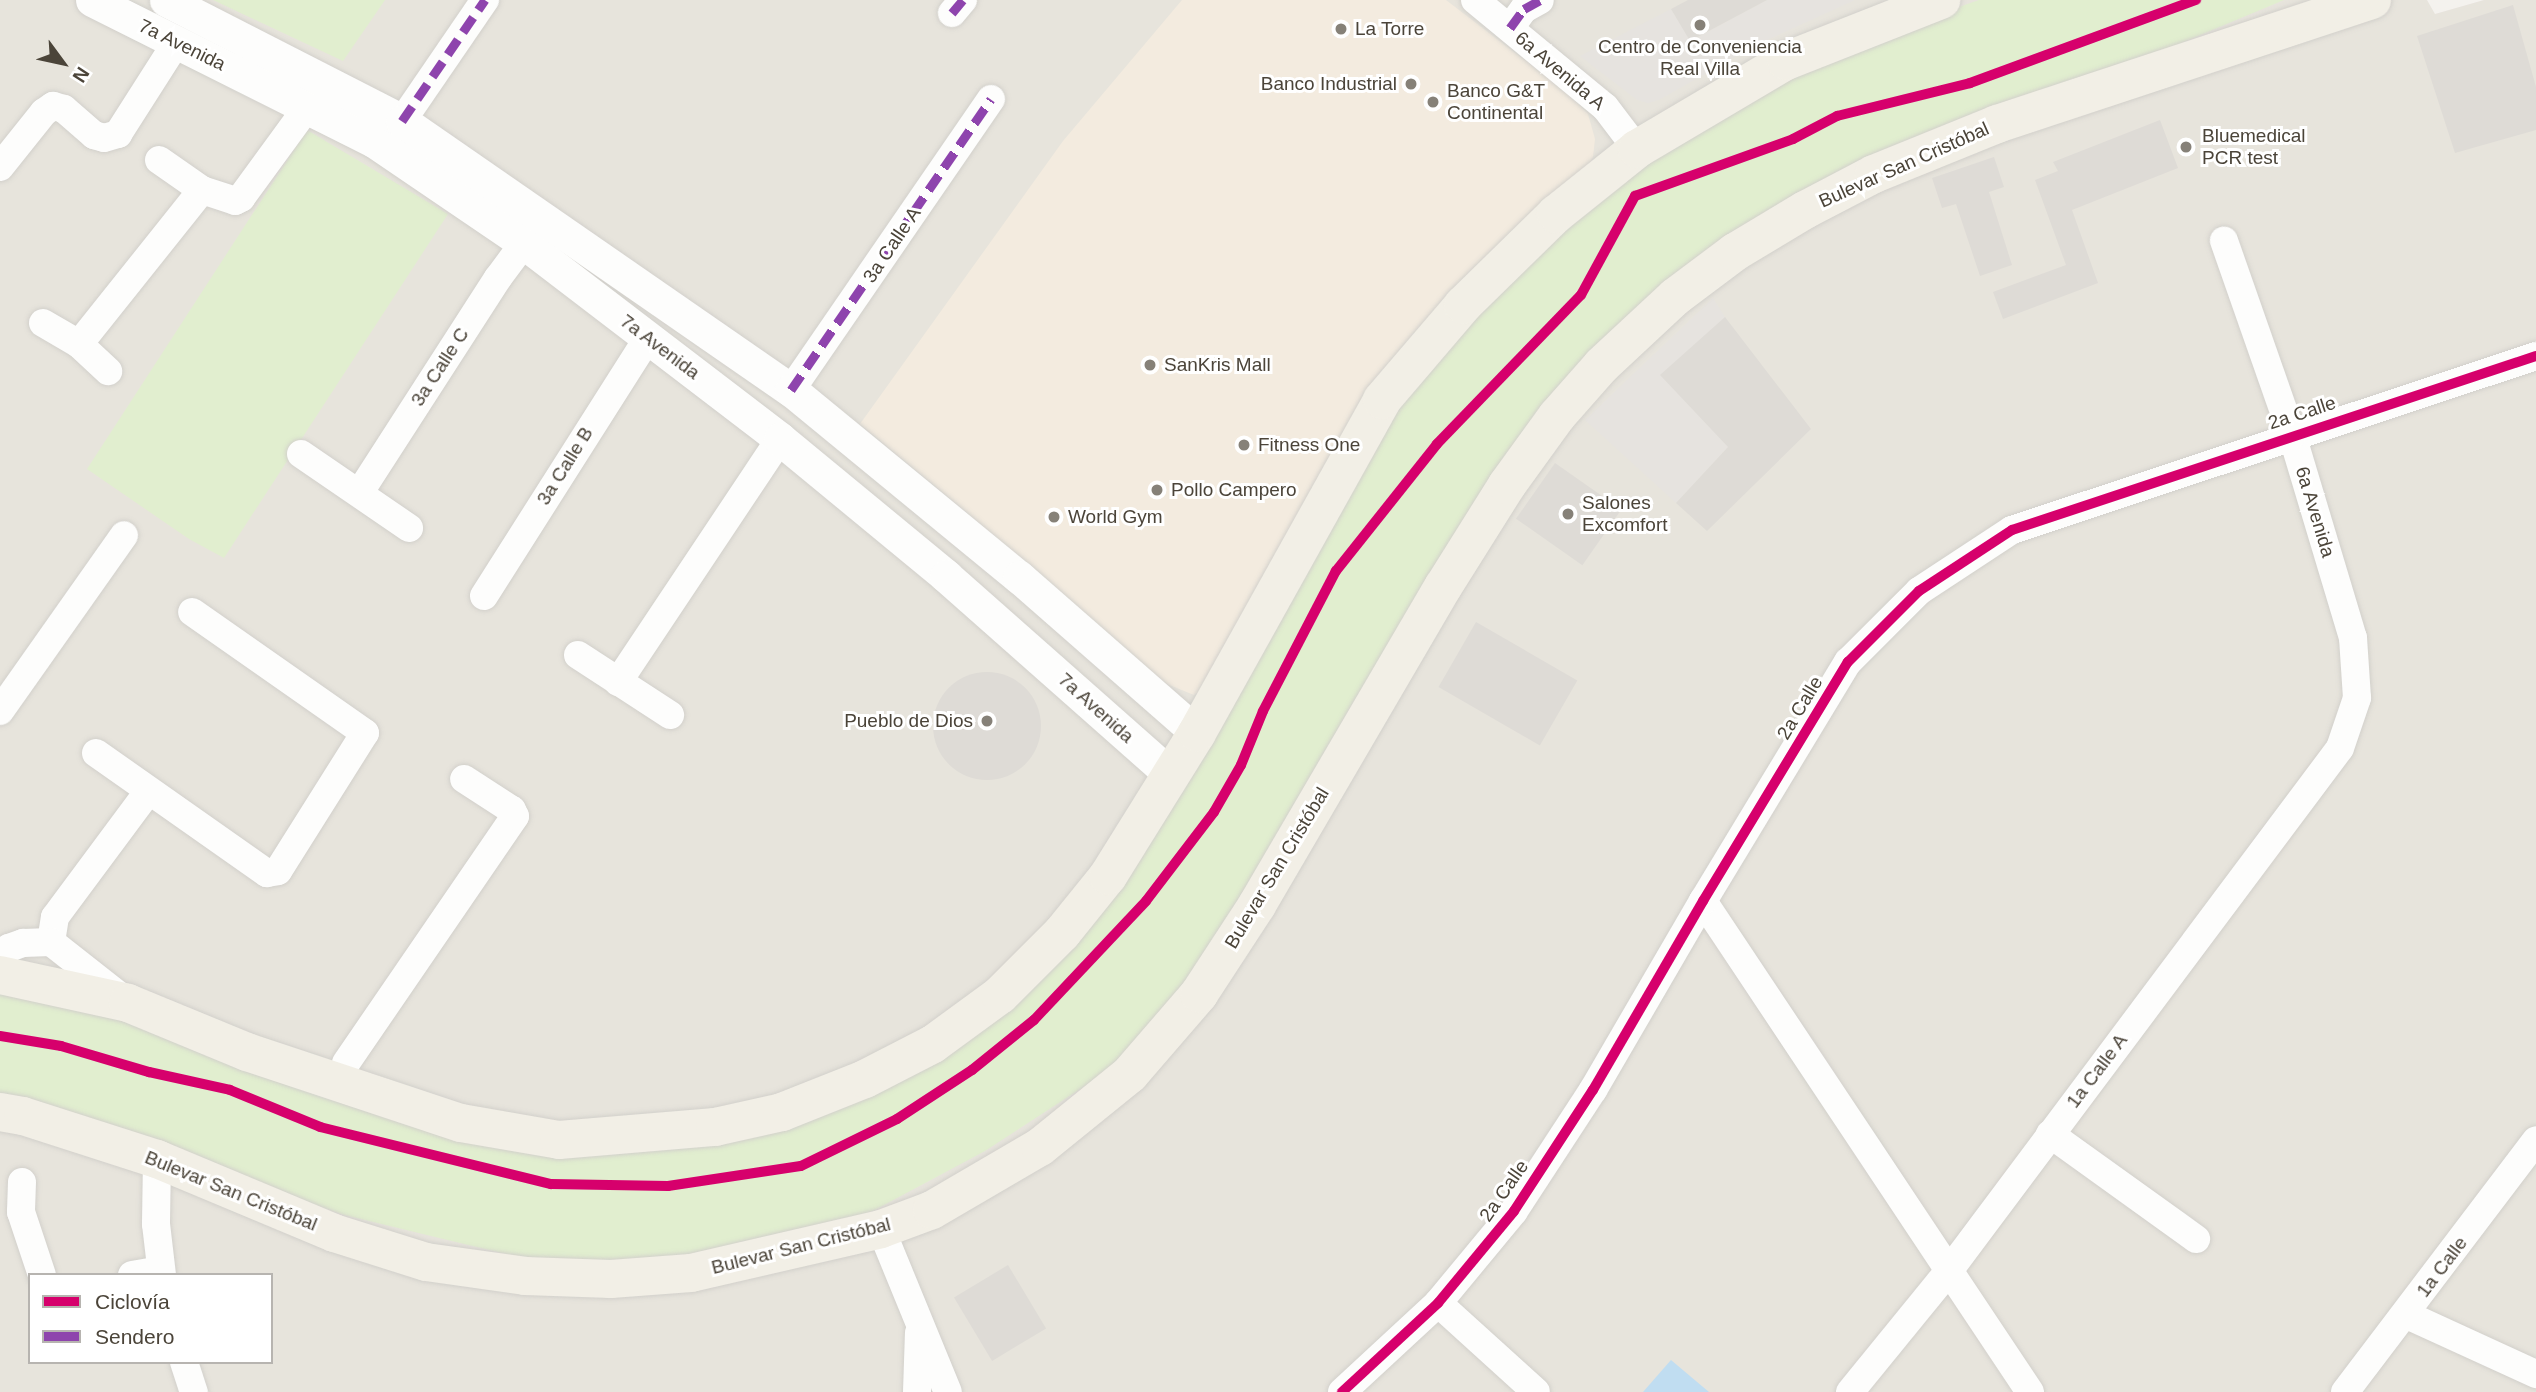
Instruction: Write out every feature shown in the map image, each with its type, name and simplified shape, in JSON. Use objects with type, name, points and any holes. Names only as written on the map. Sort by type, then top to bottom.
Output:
[{"type":"main road","points":[[0,975],[128,1003],[247,1052],[461,1123],[559,1140],[715,1127],[782,1112],[865,1080],[933,1044],[1000,995],[1062,933],[1108,876],[1197,733],[1382,400],[1463,305],[1556,214],[1637,149],[1786,61],[1941,0]]},
{"type":"main road","points":[[2171,64],[2280,12],[2318,0]]},
{"type":"main road","name":"Bulevar San Cristóbal","points":[[0,1112],[23,1116],[157,1159],[334,1233],[426,1262],[525,1276],[611,1279],[691,1273],[881,1229],[932,1210],[1040,1147],[1130,1074],[1199,994],[1257,905],[1443,587],[1507,485],[1557,416],[1602,365],[1675,297],[1735,252],[1805,210],[1874,174],[1997,124],[2171,64],[2372,0]]},
{"type":"street","name":"7a Avenida","points":[[92,0],[374,141],[524,243],[780,439],[946,576],[1171,775]]},
{"type":"street","name":"7a Avenida","points":[[166,0],[402,121],[791,390],[974,540],[1197,733]]},
{"type":"street","points":[[402,121],[485,0]]},
{"type":"street","name":"6a Avenida A","points":[[1475,0],[1605,107],[1637,149]]},
{"type":"street","points":[[1510,28],[1524,9],[1540,0]]},
{"type":"street","points":[[0,167],[44,112],[53,106],[64,109],[94,135],[104,138],[118,134],[176,43]]},
{"type":"street","name":"3a Calle A","points":[[791,390],[991,99]]},
{"type":"street","points":[[159,160],[202,190],[229,201],[241,198],[308,106]]},
{"type":"street","points":[[79,344],[202,190]]},
{"type":"street","name":"6a Avenida","points":[[2224,241],[2292,435],[2353,638],[2357,698],[2340,748]]},
{"type":"street","name":"3a Calle C","points":[[360,492],[498,278],[524,243]]},
{"type":"street","points":[[43,323],[79,344],[108,371]]},
{"type":"street","name":"3a Calle B","points":[[484,596],[648,338]]},
{"type":"street","name":"2a Calle","points":[[1342,1392],[1438,1303],[1514,1211],[1593,1090],[1703,901],[1848,662],[1919,591],[2012,530],[2536,356]]},
{"type":"street","points":[[618,681],[780,439]]},
{"type":"street","points":[[301,454],[409,528]]},
{"type":"street","points":[[0,711],[124,535]]},
{"type":"street","points":[[946,576],[974,540]]},
{"type":"street","points":[[96,753],[148,792],[273,874],[278,871],[365,737],[363,730],[192,612]]},
{"type":"street","points":[[578,655],[670,715]]},
{"type":"street","name":"1a Calle A","points":[[1850,1392],[1948,1272],[2340,748]]},
{"type":"street","points":[[346,1063],[515,816],[512,810],[464,779]]},
{"type":"street","points":[[51,942],[55,917],[148,792]]},
{"type":"street","points":[[1703,901],[2030,1392]]},
{"type":"street","points":[[0,962],[9,948],[23,943],[51,942],[128,1003]]},
{"type":"street","points":[[247,1052],[346,1063],[396,1089],[428,1112]]},
{"type":"street","points":[[2050,1134],[2196,1239]]},
{"type":"street","name":"1a Calle","points":[[2346,1392],[2407,1315],[2536,1140]]},
{"type":"street","points":[[157,1159],[156,1224],[161,1272]]},
{"type":"street","points":[[22,1182],[21,1212],[41,1273]]},
{"type":"street","points":[[881,1229],[948,1392]]},
{"type":"street","points":[[1438,1303],[1536,1392]]},
{"type":"street","points":[[2407,1315],[2536,1374]]},
{"type":"street","points":[[917,1392],[919,1320]]},
{"type":"street","points":[[185,1364],[194,1392]]},
{"type":"shaded area","points":[[0,0],[2427,0],[2435,14],[2484,0],[2536,0],[2536,1392],[0,1392]]},
{"type":"shaded area","name":"SanKris Mall","points":[[1182,0],[1446,0],[1569,94],[1588,114],[1595,139],[1593,157],[1584,174],[1210,684],[1194,695],[1167,684],[1124,651],[970,515],[860,424],[1063,141]]},
{"type":"shaded area","points":[[1767,0],[1855,0],[1754,46],[1659,100],[1648,103],[1637,100],[1580,56],[1671,9],[1691,41]]},
{"type":"shaded area","points":[[1713,298],[1725,317],[1728,447],[1676,503],[1585,420]]},
{"type":"green space","points":[[213,0],[385,0],[343,61]]},
{"type":"green space","points":[[1979,0],[2284,0],[1789,207],[1477,501],[1355,699],[1241,895],[1175,997],[1105,1073],[985,1151],[856,1220],[690,1262],[527,1259],[344,1215],[185,1159],[0,1099],[0,986],[99,1006],[426,1125],[698,1140],[997,1013],[1395,403],[1478,307],[1645,157],[1864,40]]},
{"type":"green space","points":[[307,130],[448,214],[224,558],[189,539],[87,469]]},
{"type":"water","points":[[1671,1360],[1709,1392],[1643,1392]]},
{"type":"building","name":"Centro de Conveniencia Real Villa","points":[[1688,0],[1767,0],[1690,41],[1671,9]]},
{"type":"building","points":[[2513,5],[2536,87],[2536,130],[2455,153],[2417,36]]},
{"type":"building","points":[[2160,120],[2178,168],[2072,210],[2098,283],[2003,319],[1993,292],[2066,265],[2035,180],[2058,171],[2053,162]]},
{"type":"building","points":[[1994,157],[2004,187],[1989,192],[2012,265],[1980,276],[1956,204],[1942,208],[1932,178]]},
{"type":"building","points":[[1725,317],[1811,429],[1707,531],[1676,503],[1728,447],[1660,375]]},
{"type":"building","name":"Salones Excomfort","points":[[1555,463],[1621,509],[1582,565],[1516,519]]},
{"type":"building","points":[[1476,622],[1577,680],[1540,745],[1438,687]]},
{"type":"building","name":"Pueblo de Dios","points":[[987,672],[1008,676],[1025,688],[1037,705],[1041,726],[1037,747],[1025,764],[1008,776],[987,780],[966,776],[949,764],[937,747],[933,726],[937,705],[949,688],[966,676]]},
{"type":"building","points":[[1008,1265],[1046,1328],[992,1361],[954,1297]]},
{"type":"marked path","points":[[402,121],[485,0]]},
{"type":"marked path","points":[[952,13],[963,0]]},
{"type":"marked path","points":[[1510,28],[1524,9],[1540,0]]},
{"type":"marked path","points":[[791,390],[991,99]]},
{"type":"cycle path","points":[[0,1036],[61,1046],[149,1072],[230,1090],[320,1127],[551,1184],[668,1186],[801,1166],[897,1119],[972,1070],[1034,1020],[1146,901],[1214,812],[1241,765],[1263,711],[1336,571],[1437,444],[1581,295],[1635,196],[1793,139],[1837,116],[1970,83],[2196,0]]},
{"type":"cycle path","points":[[1342,1392],[1438,1303],[1514,1211],[1593,1090],[1703,901],[1848,662],[1919,591],[2012,530],[2536,356]]},
{"type":"place","name":"Centro de Conveniencia Real Villa","points":[[1700,25]]},
{"type":"place","name":"La Torre","points":[[1341,29]]},
{"type":"place","name":"Banco Industrial","points":[[1411,84]]},
{"type":"place","name":"Banco G&T Continental","points":[[1433,102]]},
{"type":"place","name":"Bluemedical PCR test","points":[[2186,147]]},
{"type":"place","name":"SanKris Mall","points":[[1150,365]]},
{"type":"place","name":"Fitness One","points":[[1244,445]]},
{"type":"place","name":"Pollo Campero","points":[[1157,490]]},
{"type":"place","name":"Salones Excomfort","points":[[1568,514]]},
{"type":"place","name":"World Gym","points":[[1054,517]]},
{"type":"place","name":"Pueblo de Dios","points":[[987,721]]}]
